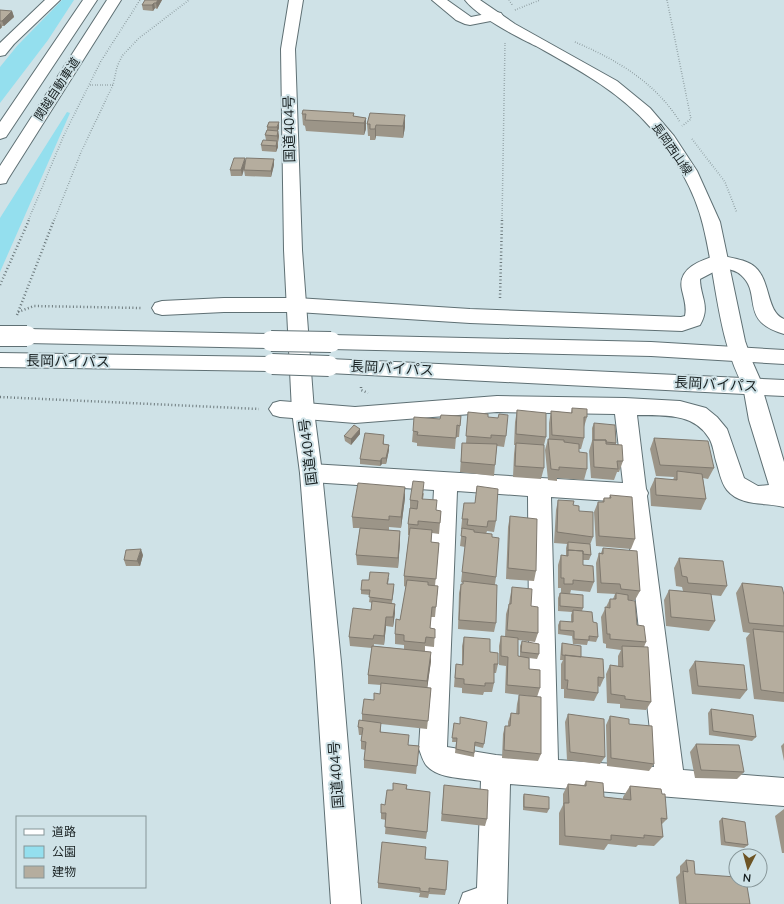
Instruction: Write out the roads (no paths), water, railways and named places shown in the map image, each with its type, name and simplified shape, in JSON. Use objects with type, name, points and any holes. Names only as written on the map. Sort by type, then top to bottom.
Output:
[{"type":"main road","points":[[0,52],[9,41],[53,0]]},
{"type":"main road","name":"関越自動車道","points":[[0,134],[90,0]]},
{"type":"main road","name":"関越自動車道","points":[[0,178],[114,0]]},
{"type":"main road","name":"国道404号","points":[[296,0],[288,49],[291,205],[303,411],[311,473],[346,904]]},
{"type":"main road","points":[[439,0],[461,17],[470,21],[496,16]]},
{"type":"main road","name":"長岡西山線","points":[[472,0],[514,30],[564,55],[616,86],[633,100],[661,130],[697,188],[711,223],[739,355],[753,386],[760,420],[784,496]]},
{"type":"main road","points":[[0,123],[45,66]]},
{"type":"main road","points":[[162,308],[224,305],[297,305],[682,324],[693,320],[697,310],[691,279],[694,274],[719,261],[747,270],[753,275],[765,315],[775,325],[784,327]]},
{"type":"main road","name":"長岡バイパス","points":[[0,336],[627,349],[784,357]]},
{"type":"main road","name":"長岡バイパス","points":[[9,360],[329,366],[784,388]]},
{"type":"main road","points":[[280,409],[354,416],[498,404],[626,406],[680,409],[698,414],[709,423],[719,435],[735,484],[748,492],[758,495],[784,496]]},
{"type":"main road","points":[[626,406],[670,783]]},
{"type":"main road","points":[[311,473],[637,493]]},
{"type":"main road","points":[[446,482],[433,749],[436,756],[443,761],[496,769],[784,792]]},
{"type":"main road","points":[[539,487],[544,772]]},
{"type":"main road","points":[[474,904],[492,902],[496,769]]}]
